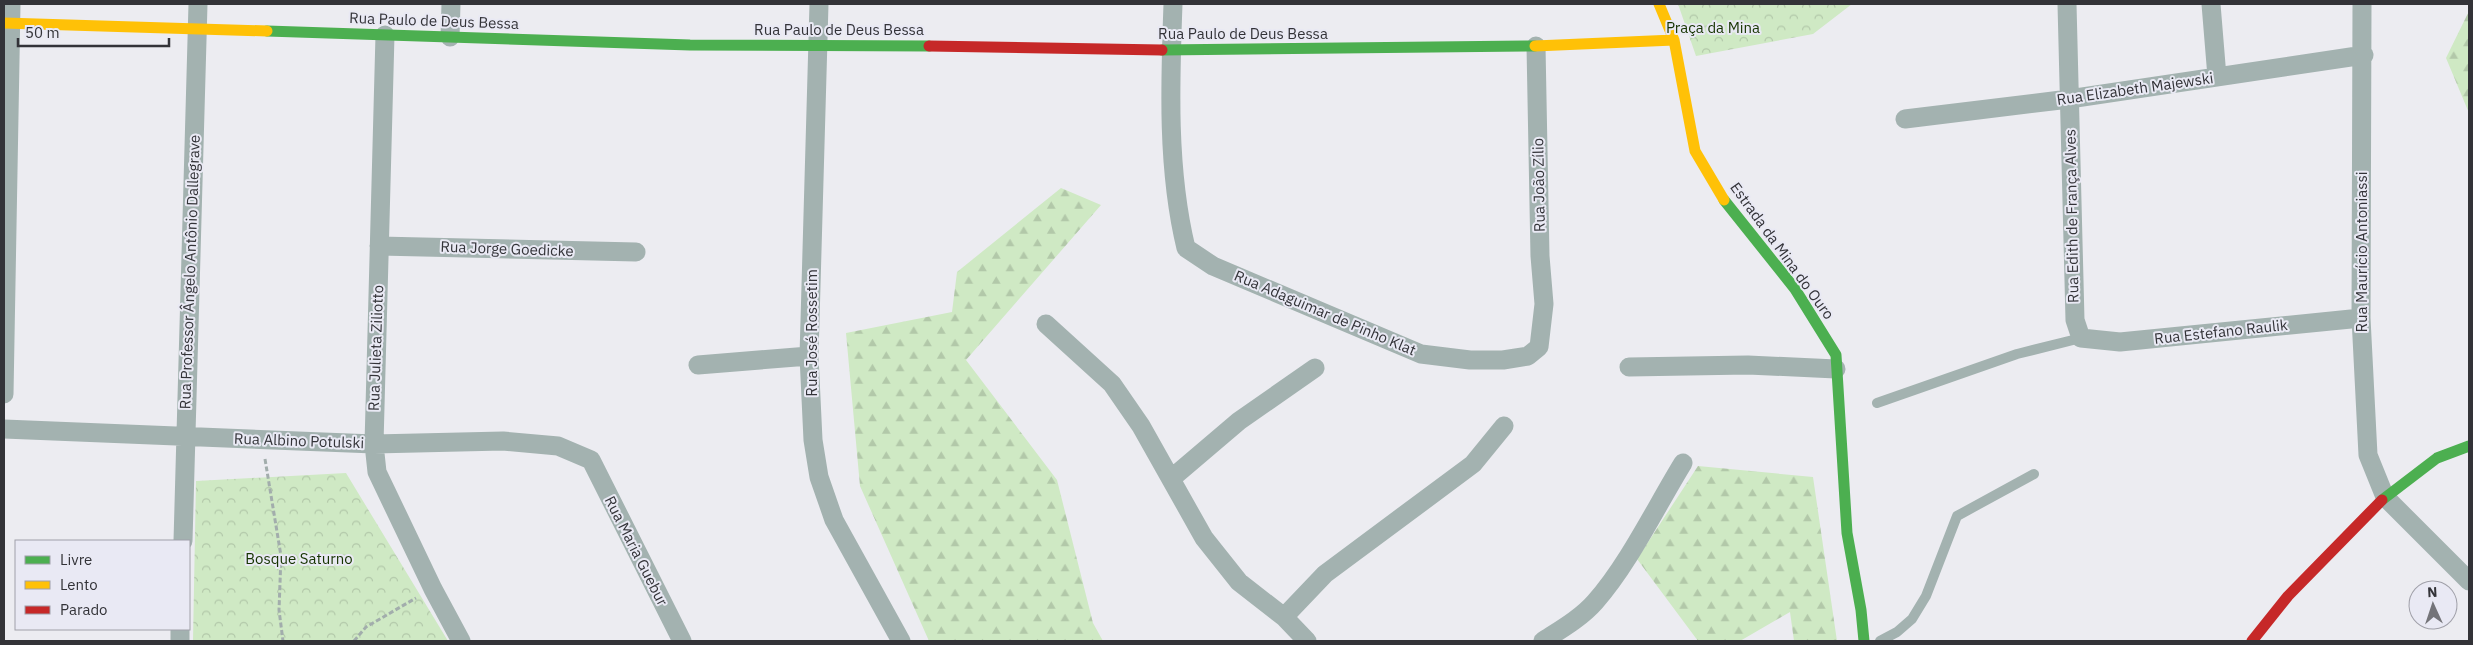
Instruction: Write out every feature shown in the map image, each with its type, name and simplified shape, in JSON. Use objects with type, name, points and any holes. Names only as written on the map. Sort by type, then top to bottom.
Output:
[{"type":"street","points":[[4,394],[8,23],[11,4]]},
{"type":"street","name":"Rua Professor Ângelo Antônio Dallegrave","points":[[183,540],[198,4]]},
{"type":"street","points":[[450,37],[451,4]]},
{"type":"street","name":"Rua José Rossetim","points":[[819,4],[810,356],[813,440],[820,477],[834,520],[901,641]]},
{"type":"street","name":"Rua Adaguimar de Pinho Klat","points":[[1173,4],[1171,50],[1174,190],[1177,212],[1186,248],[1213,266],[1421,354],[1470,360],[1503,360],[1528,356],[1539,347],[1543,323]]},
{"type":"street","name":"Estrada da Mina do Ouro","points":[[1659,4],[1674,40],[1695,151],[1726,203],[1795,289],[1836,355],[1847,533],[1861,610],[1864,641]]},
{"type":"street","name":"Rua Edith de França Alves","points":[[2067,4],[2075,320],[2081,338]]},
{"type":"street","points":[[2211,4],[2217,77]]},
{"type":"street","name":"Rua Maurício Antoniassi","points":[[2362,4],[2364,55],[2361,318],[2368,455],[2385,497]]},
{"type":"street","name":"Rua Paulo de Deus Bessa","points":[[8,23],[690,45],[819,44],[1171,50],[1536,46],[1674,40]]},
{"type":"street","name":"Rua Julieta Ziliotto","points":[[385,35],[374,444],[377,472],[433,589],[461,641]]},
{"type":"street","name":"Rua João Zílio","points":[[1536,46],[1543,323]]},
{"type":"street","name":"Rua Elizabeth Majewski","points":[[1905,119],[2069,99],[2364,55]]},
{"type":"street","name":"Rua Jorge Goedicke","points":[[379,246],[636,252]]},
{"type":"street","name":"Rua Estefano Raulik","points":[[2081,338],[2120,342],[2361,318]]},
{"type":"street","points":[[1046,324],[1112,384],[1141,426],[1172,478],[1204,538],[1239,582],[1284,617],[1307,641]]},
{"type":"street","points":[[698,365],[810,356]]},
{"type":"street","points":[[1629,367],[1739,365],[1836,368]]},
{"type":"street","points":[[1172,478],[1239,421],[1315,368]]},
{"type":"street","points":[[1284,617],[1325,574],[1472,464],[1504,426]]},
{"type":"street","name":"Rua Albino Potulski","points":[[4,429],[374,444],[503,442],[558,446],[591,460]]},
{"type":"street","points":[[2252,641],[2288,596],[2374,506],[2437,458],[2469,446]]},
{"type":"street","name":"Rua Maria Guebur","points":[[591,460],[682,641]]},
{"type":"street","points":[[1543,641],[1564,628],[1594,604],[1615,576],[1683,463]]},
{"type":"street","points":[[2385,497],[2461,564],[2469,581]]},
{"type":"lane","points":[[1877,403],[2016,354],[2081,338]]},
{"type":"lane","points":[[1880,641],[1897,632],[1912,619],[1926,596],[1957,516],[2034,474]]},
{"type":"path","points":[[267,477],[281,556],[278,610],[283,641]]},
{"type":"path","points":[[354,641],[366,627],[433,589]]},
{"type":"green space","name":"Praça da Mina","points":[[1678,4],[1852,4],[1813,34],[1696,56]]},
{"type":"green space","points":[[2469,11],[2469,113],[2446,58]]},
{"type":"green space","points":[[1061,188],[1101,205],[966,360],[1057,480],[1093,623],[1103,641],[929,641],[860,486],[846,333],[952,312],[957,272]]},
{"type":"green space","points":[[1698,466],[1813,477],[1837,641],[1794,641],[1790,612],[1740,641],[1698,641],[1637,559]]},
{"type":"green space","name":"Bosque Saturno","points":[[346,473],[448,641],[193,641],[196,481]]},
{"type":"traffic: fast","points":[[267,31],[690,45],[929,46]]},
{"type":"traffic: fast","points":[[1162,50],[1535,46]]},
{"type":"traffic: fast","points":[[1724,200],[1795,289],[1836,355],[1847,533],[1861,610],[1864,641]]},
{"type":"traffic: fast","points":[[2382,500],[2437,458],[2469,446]]},
{"type":"traffic: slow","points":[[1659,4],[1674,40],[1695,151],[1724,200]]},
{"type":"traffic: slow","points":[[4,23],[267,31]]},
{"type":"traffic: slow","points":[[1535,46],[1674,40]]},
{"type":"traffic: jam","points":[[929,46],[1162,50]]},
{"type":"traffic: jam","points":[[2252,641],[2288,596],[2382,500]]}]
